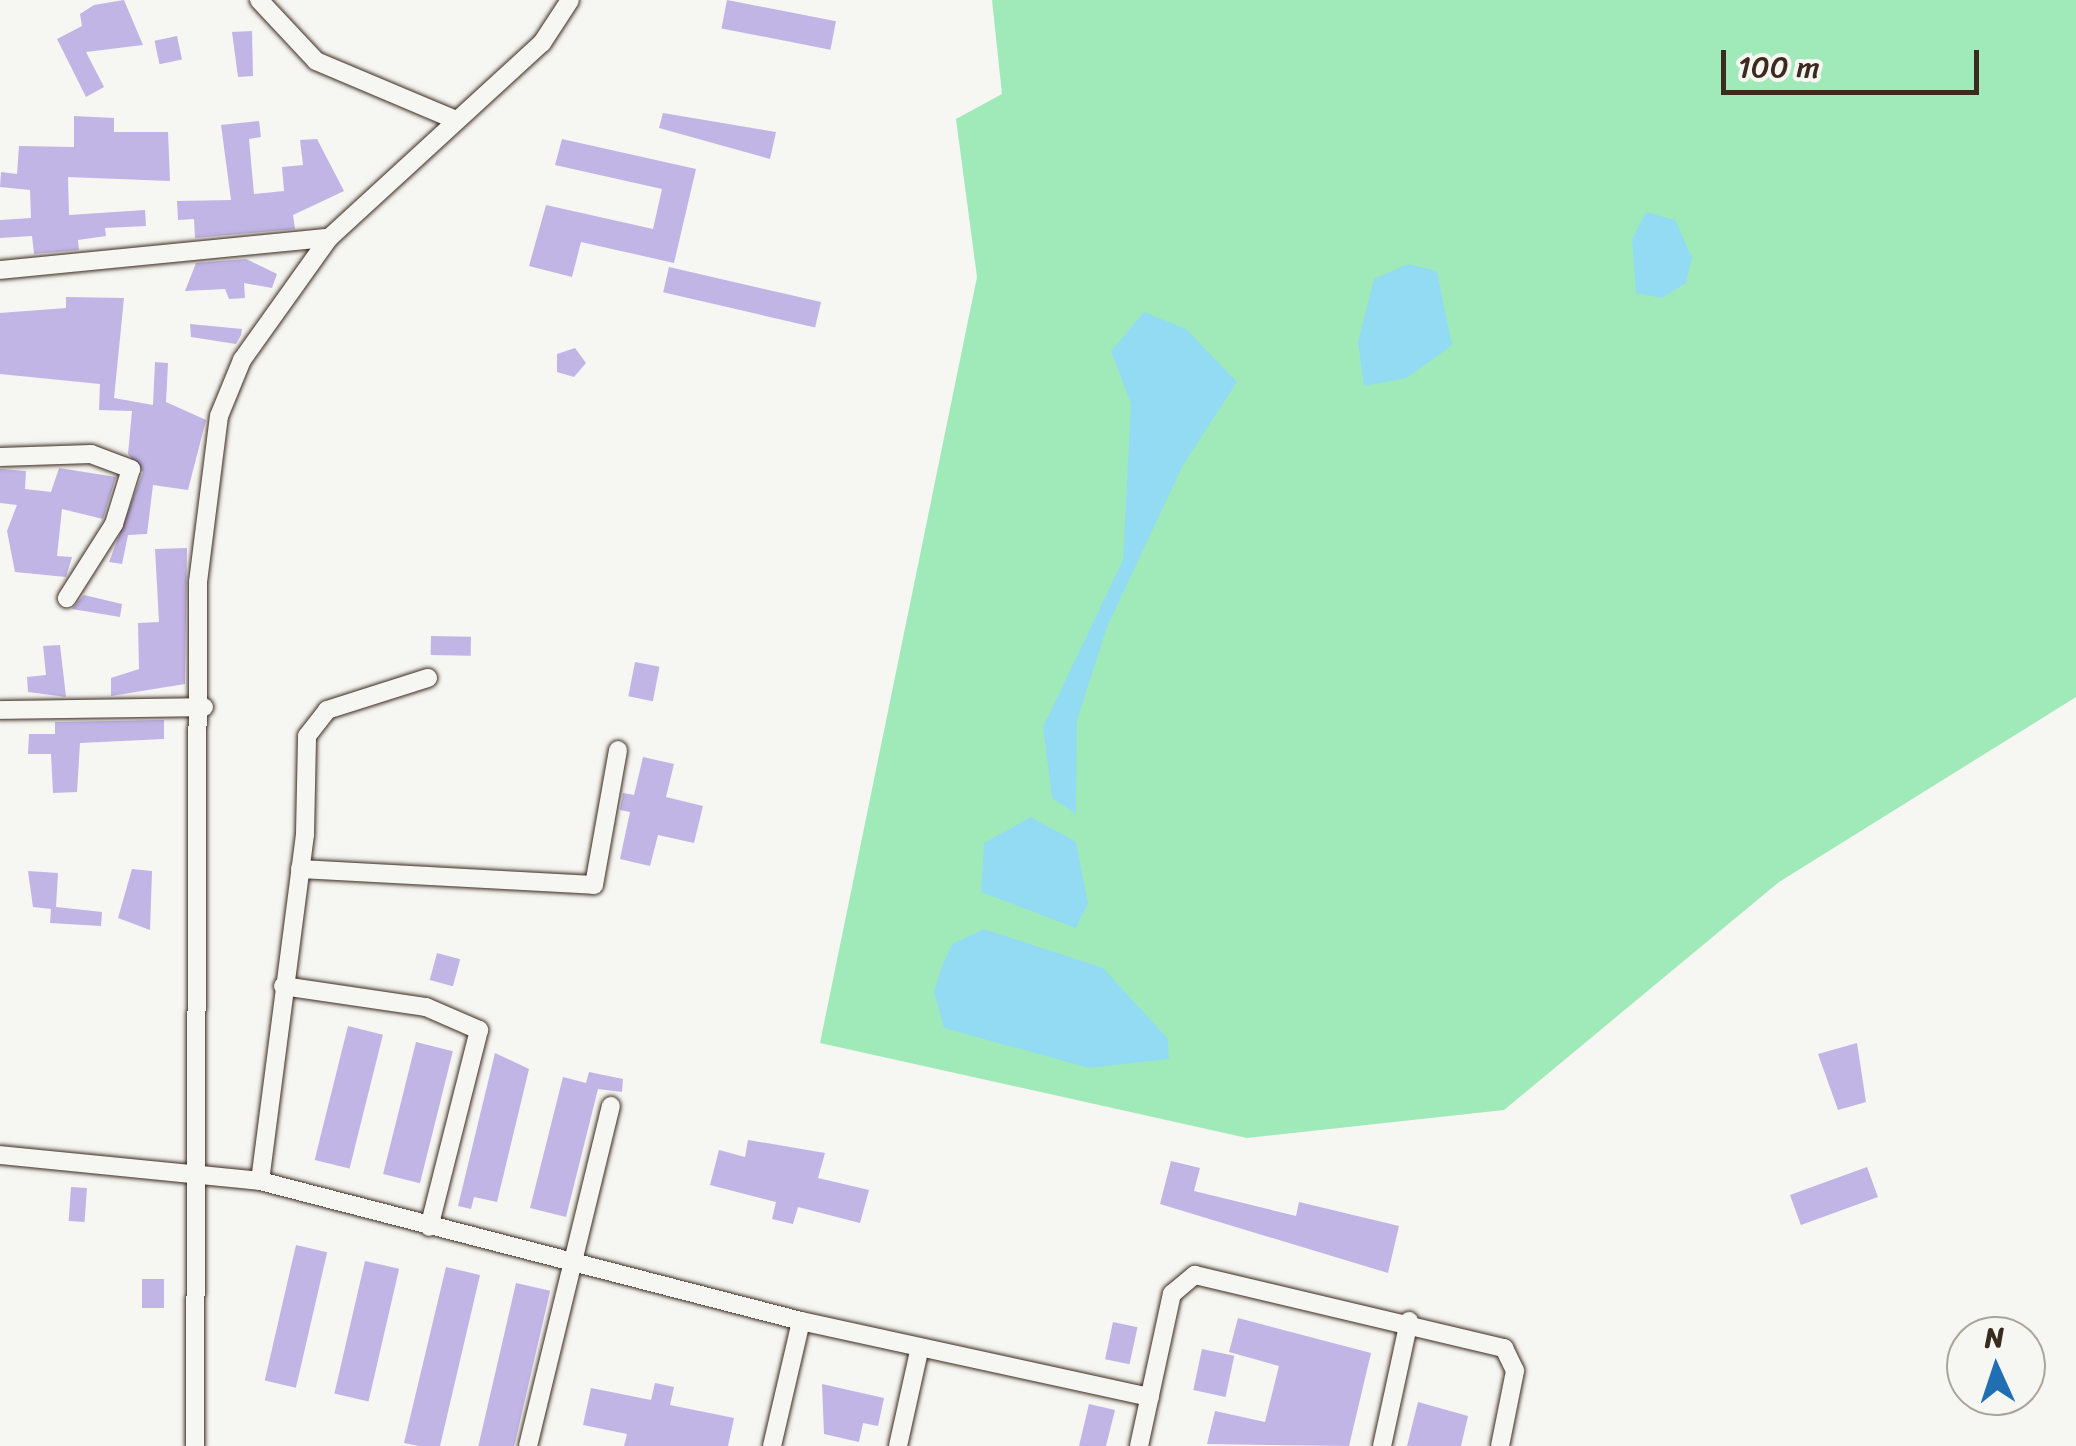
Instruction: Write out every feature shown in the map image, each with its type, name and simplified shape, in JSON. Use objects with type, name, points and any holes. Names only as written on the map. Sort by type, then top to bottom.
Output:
[{"type":"street","points":[[259,0],[316,61],[456,120]]},
{"type":"street","points":[[195,1446],[204,707],[198,582],[219,416],[242,360],[329,238],[542,42],[570,0]]},
{"type":"street","points":[[0,270],[329,238]]},
{"type":"street","points":[[0,457],[91,454],[131,469],[114,524],[67,598]]},
{"type":"street","points":[[260,1182],[282,986],[300,869],[308,736],[328,710],[428,678]]},
{"type":"street","points":[[0,710],[204,707]]},
{"type":"street","points":[[300,869],[594,884],[618,750]]},
{"type":"street","points":[[282,986],[426,1007],[479,1030],[429,1227]]},
{"type":"street","points":[[528,1446],[611,1106]]},
{"type":"street","points":[[0,1155],[198,1171],[260,1182],[800,1321],[1150,1397]]},
{"type":"street","points":[[1139,1446],[1172,1294],[1195,1275],[1409,1321],[1514,1358],[1500,1446]]},
{"type":"street","points":[[772,1446],[800,1321]]},
{"type":"street","points":[[1382,1446],[1409,1321]]},
{"type":"street","points":[[898,1446],[920,1347]]},
{"type":"green space","points":[[992,0],[2076,0],[2076,697],[1779,882],[1504,1110],[1247,1138],[820,1043],[977,277],[956,119],[1002,94]]},
{"type":"water","points":[[1646,212],[1675,220],[1692,257],[1686,283],[1662,298],[1636,293],[1632,239]]},
{"type":"water","points":[[1408,264],[1437,271],[1452,345],[1407,378],[1364,386],[1358,342],[1374,279]]},
{"type":"water","points":[[1144,312],[1186,329],[1237,382],[1183,465],[1107,627],[1077,720],[1076,814],[1052,798],[1043,727],[1123,560],[1131,404],[1111,351]]},
{"type":"water","points":[[1031,817],[1076,842],[1088,903],[1076,928],[981,892],[984,843]]},
{"type":"water","points":[[984,929],[1103,968],[1168,1039],[1169,1059],[1089,1068],[944,1028],[934,992],[942,966],[952,944]]},
{"type":"building","points":[[124,0],[143,45],[86,52],[104,87],[86,97],[57,39],[82,26],[80,14],[94,5]]},
{"type":"building","points":[[727,0],[836,21],[830,50],[721,28]]},
{"type":"building","points":[[252,31],[253,76],[238,77],[232,32]]},
{"type":"building","points":[[177,36],[182,59],[159,64],[155,41]]},
{"type":"building","points":[[663,113],[776,132],[770,159],[659,128]]},
{"type":"building","points":[[74,116],[114,118],[114,132],[168,132],[170,181],[68,177],[69,215],[145,210],[146,226],[105,228],[106,236],[78,240],[79,250],[34,254],[32,236],[0,238],[0,220],[31,218],[30,190],[0,187],[1,172],[17,174],[19,146],[74,147]]},
{"type":"building","points":[[259,121],[261,137],[249,139],[254,194],[284,191],[282,167],[303,165],[300,140],[317,139],[344,191],[293,215],[295,229],[195,238],[194,219],[178,220],[177,201],[231,200],[221,125]]},
{"type":"building","points":[[562,139],[696,169],[674,263],[581,242],[572,277],[529,266],[546,205],[653,229],[662,189],[555,165]]},
{"type":"building","points":[[246,259],[277,274],[272,288],[244,283],[245,298],[229,299],[225,289],[185,291],[196,263]]},
{"type":"building","points":[[669,267],[821,302],[815,327],[663,292]]},
{"type":"building","points":[[66,297],[124,298],[114,398],[153,405],[155,362],[168,363],[166,402],[206,420],[188,490],[153,485],[147,534],[128,535],[122,564],[109,562],[143,472],[128,454],[132,411],[99,410],[100,384],[0,374],[0,313],[66,308]]},
{"type":"building","points":[[190,324],[242,329],[236,344],[191,337]]},
{"type":"building","points":[[575,348],[586,363],[574,377],[557,372],[557,354]]},
{"type":"building","points":[[59,468],[116,477],[103,519],[62,509],[57,556],[72,557],[66,577],[15,572],[7,531],[17,505],[0,503],[0,469],[26,471],[25,489],[51,492]]},
{"type":"building","points":[[187,548],[185,684],[111,696],[111,678],[139,669],[138,623],[159,622],[155,549]]},
{"type":"building","points":[[84,595],[122,604],[120,617],[72,609]]},
{"type":"building","points":[[431,636],[471,637],[471,656],[431,655]]},
{"type":"building","points":[[60,645],[66,697],[28,692],[27,677],[46,675],[43,646]]},
{"type":"building","points":[[635,662],[660,667],[653,701],[628,696]]},
{"type":"building","points":[[164,720],[164,739],[80,743],[77,792],[53,793],[51,754],[28,754],[29,734],[55,734],[55,722]]},
{"type":"building","points":[[643,757],[674,764],[666,797],[703,806],[694,843],[658,835],[650,866],[620,859],[630,812],[620,810],[623,793],[634,795]]},
{"type":"building","points":[[132,869],[152,871],[150,930],[118,918]]},
{"type":"building","points":[[28,871],[58,873],[56,907],[102,912],[101,926],[50,923],[51,909],[33,907]]},
{"type":"building","points":[[437,953],[460,959],[453,986],[430,980]]},
{"type":"building","points":[[348,1026],[383,1035],[350,1169],[315,1160]]},
{"type":"building","points":[[416,1042],[453,1051],[420,1183],[383,1174]]},
{"type":"building","points":[[1857,1043],[1866,1102],[1838,1110],[1818,1054]]},
{"type":"building","points":[[495,1053],[529,1069],[497,1202],[474,1197],[471,1209],[458,1206]]},
{"type":"building","points":[[589,1072],[623,1079],[622,1092],[598,1089],[566,1217],[530,1208],[563,1077],[586,1083]]},
{"type":"building","points":[[748,1140],[825,1153],[818,1178],[869,1190],[860,1223],[798,1207],[793,1224],[772,1219],[776,1202],[710,1185],[719,1150],[745,1157]]},
{"type":"building","points":[[1171,1161],[1200,1168],[1194,1191],[1296,1216],[1299,1202],[1399,1226],[1388,1273],[1160,1204]]},
{"type":"building","points":[[1867,1167],[1878,1197],[1801,1225],[1790,1195]]},
{"type":"building","points":[[71,1187],[87,1188],[85,1222],[69,1221]]},
{"type":"building","points":[[296,1245],[327,1252],[296,1388],[265,1380]]},
{"type":"building","points":[[365,1261],[399,1269],[369,1401],[334,1394]]},
{"type":"building","points":[[446,1267],[480,1275],[440,1446],[419,1446],[404,1443]]},
{"type":"building","points":[[142,1279],[164,1279],[164,1308],[142,1308]]},
{"type":"building","points":[[516,1283],[550,1291],[514,1446],[478,1446]]},
{"type":"building","points":[[1238,1318],[1371,1353],[1349,1446],[1207,1444],[1215,1411],[1265,1422],[1279,1366],[1229,1352]]},
{"type":"building","points":[[1113,1322],[1137,1327],[1130,1364],[1105,1359]]},
{"type":"building","points":[[1202,1349],[1234,1356],[1226,1397],[1193,1390]]},
{"type":"building","points":[[655,1383],[674,1387],[670,1405],[734,1418],[728,1446],[624,1446],[627,1434],[583,1425],[591,1388],[651,1400]]},
{"type":"building","points":[[822,1384],[884,1398],[878,1426],[863,1423],[859,1442],[824,1434]]},
{"type":"building","points":[[1418,1402],[1468,1416],[1461,1446],[1407,1446]]},
{"type":"building","points":[[1089,1404],[1115,1410],[1106,1446],[1079,1446]]}]
